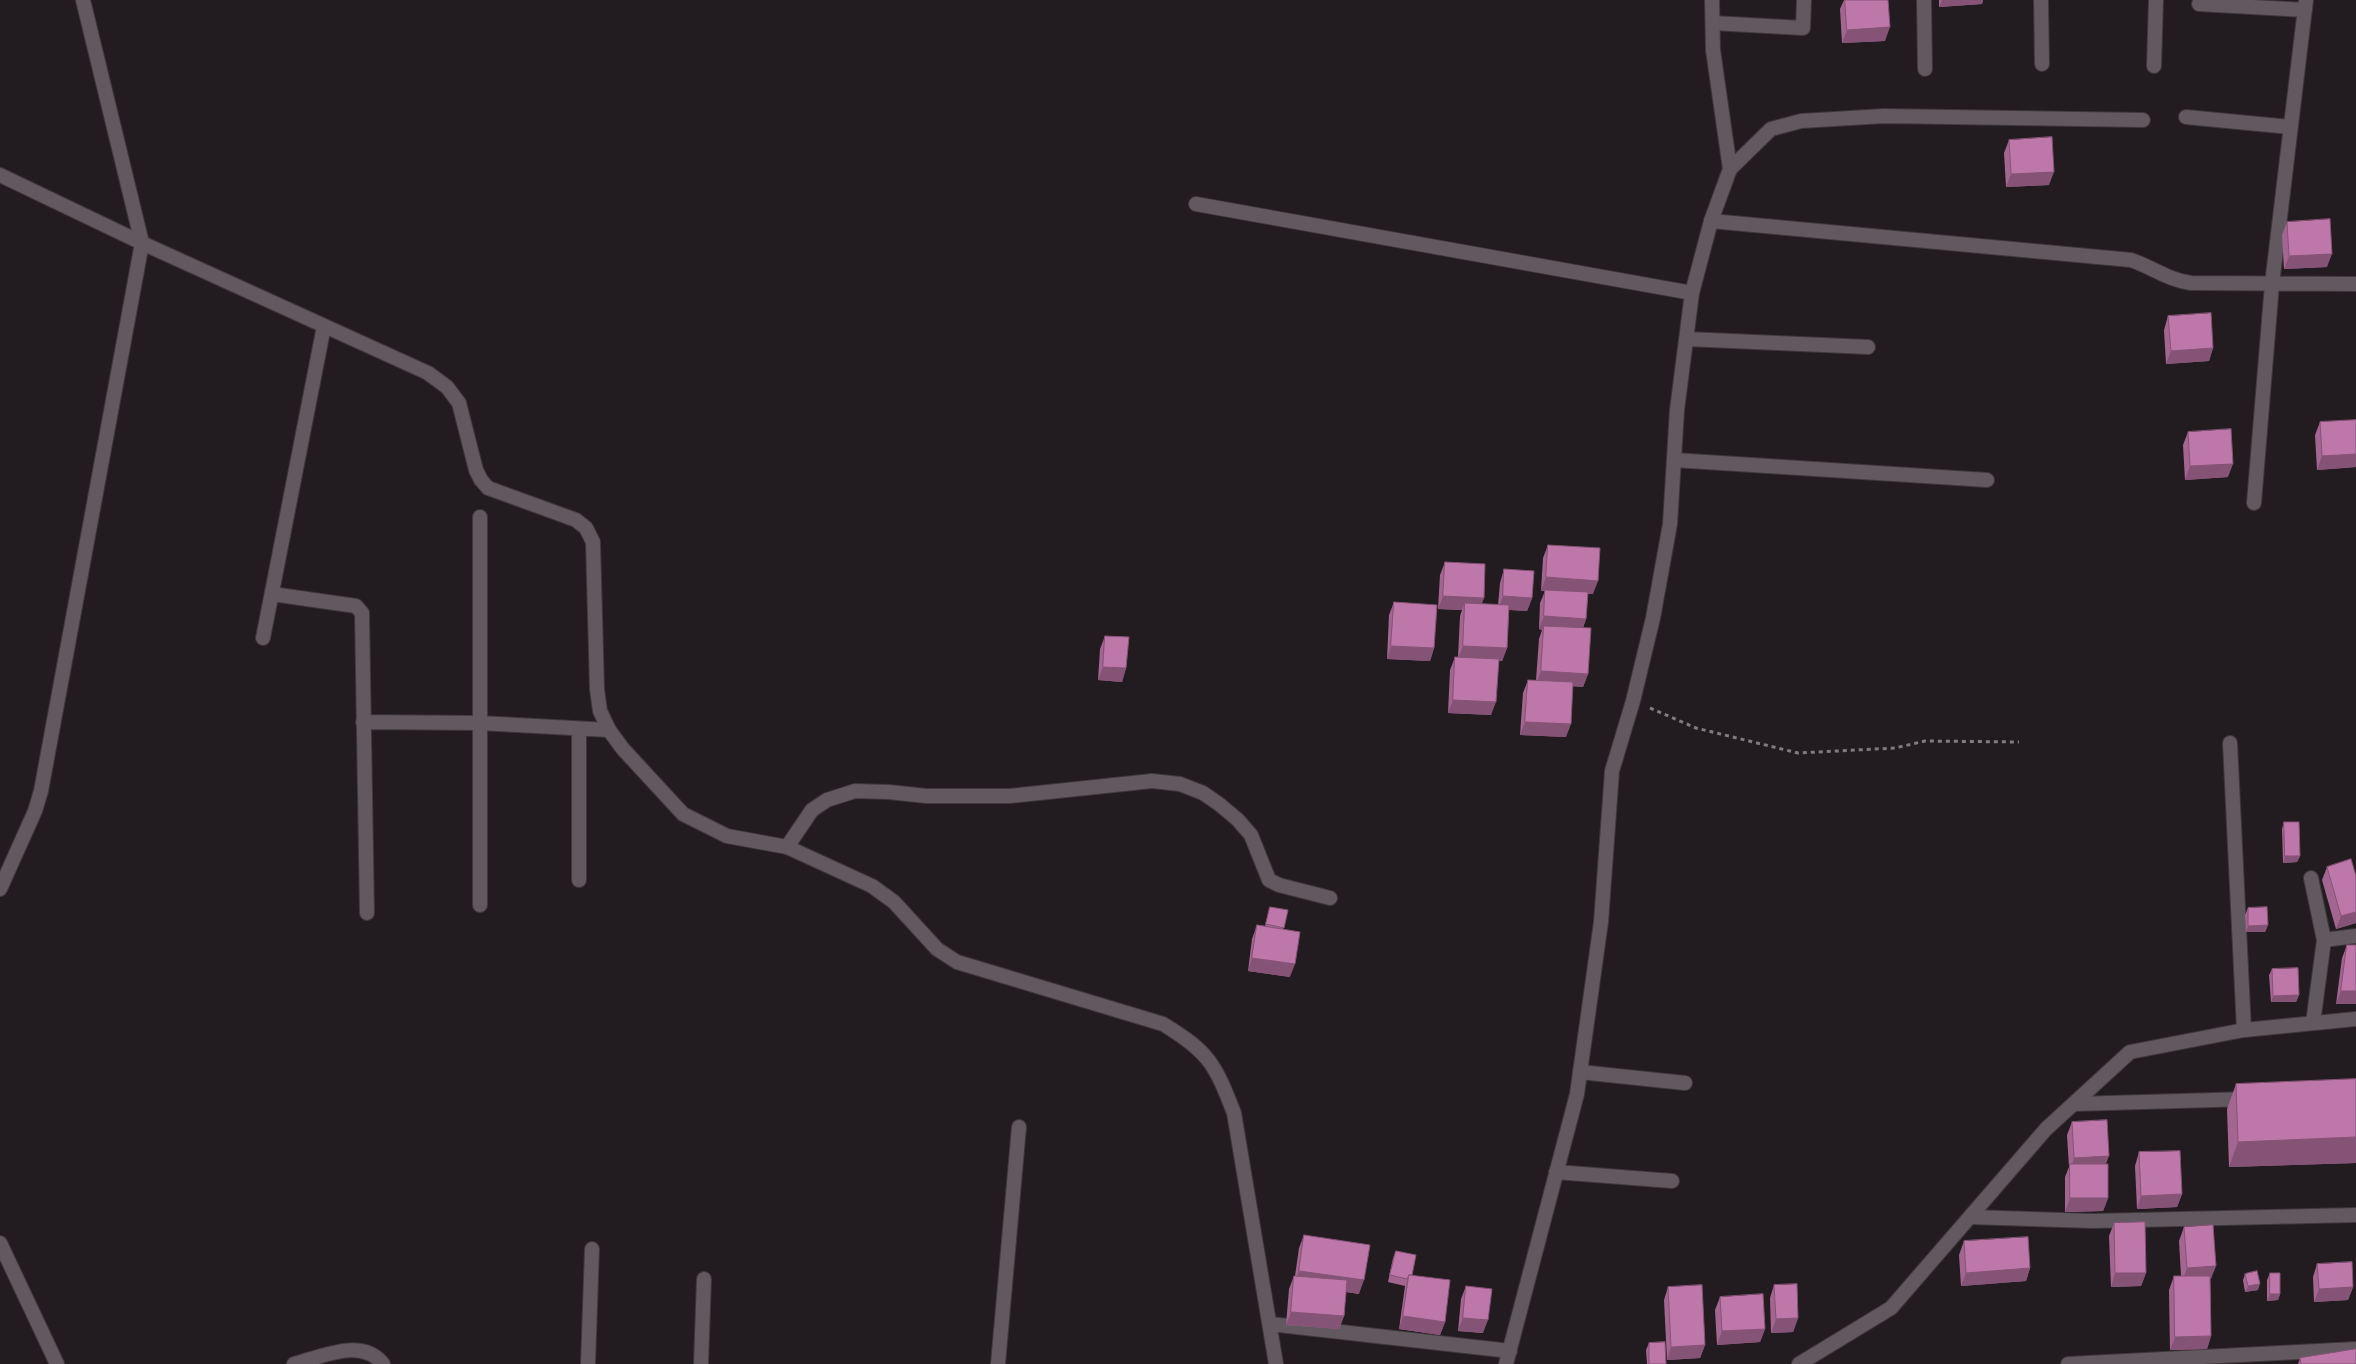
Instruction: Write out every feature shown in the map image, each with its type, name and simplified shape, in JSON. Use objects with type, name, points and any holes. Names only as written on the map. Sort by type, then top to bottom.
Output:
[{"type":"street","points":[[0,890],[41,791],[142,243],[83,0]]},
{"type":"street","points":[[1712,0],[1713,50],[1730,169]]},
{"type":"street","points":[[1712,23],[1803,28],[1804,0]]},
{"type":"street","points":[[1924,0],[1924,69]]},
{"type":"street","points":[[2041,0],[2042,64]]},
{"type":"street","points":[[2154,66],[2156,0]]},
{"type":"street","points":[[2199,4],[2305,5],[2272,284],[2254,504]]},
{"type":"street","points":[[1270,1324],[1508,1358],[1577,1094],[1601,922],[1612,771],[1633,701],[1653,618],[1670,524],[1678,410],[1692,293],[1711,221],[1730,169],[1771,129],[1801,121],[1884,116],[2143,120]]},
{"type":"street","points":[[2186,117],[2290,127]]},
{"type":"street","points":[[0,175],[142,243],[428,373],[447,387],[459,403],[476,470],[488,488],[576,520],[591,535],[593,542],[596,688],[600,711],[609,730],[623,749],[682,814],[727,836],[787,847],[872,886],[894,902],[937,949],[957,962],[1163,1024],[1190,1040],[1209,1058],[1224,1087],[1234,1113],[1276,1364]]},
{"type":"street","points":[[1196,204],[1692,293]]},
{"type":"street","points":[[1711,221],[2131,260],[2147,265],[2162,276],[2177,282],[2356,284]]},
{"type":"street","points":[[263,638],[324,326]]},
{"type":"street","points":[[1686,339],[1868,347]]},
{"type":"street","points":[[1674,460],[1987,480]]},
{"type":"street","points":[[480,517],[480,905]]},
{"type":"street","points":[[272,594],[356,606],[362,613],[367,913]]},
{"type":"street","points":[[363,722],[480,724],[609,730]]},
{"type":"street","points":[[579,729],[579,880]]},
{"type":"street","points":[[2230,744],[2244,1030]]},
{"type":"street","points":[[787,847],[812,810],[827,800],[855,791],[926,796],[1010,796],[1152,781],[1180,784],[1203,793],[1238,820],[1251,836],[1269,880],[1279,885],[1330,898]]},
{"type":"street","points":[[2311,878],[2324,940],[2313,1023]]},
{"type":"street","points":[[2324,940],[2356,936]]},
{"type":"street","points":[[1799,1364],[1891,1308],[2046,1129],[2130,1052],[2244,1030],[2356,1019]]},
{"type":"street","points":[[1580,1072],[1685,1083]]},
{"type":"street","points":[[2074,1104],[2259,1099]]},
{"type":"street","points":[[998,1364],[1018,1127]]},
{"type":"street","points":[[1556,1172],[1672,1181]]},
{"type":"street","points":[[1970,1217],[2093,1221],[2356,1215]]},
{"type":"street","points":[[0,1243],[57,1364]]},
{"type":"street","points":[[588,1364],[592,1248]]},
{"type":"street","points":[[701,1364],[704,1279]]},
{"type":"street","points":[[294,1364],[354,1349],[372,1353],[383,1364]]},
{"type":"street","points":[[2068,1364],[2356,1349]]},
{"type":"path","points":[[1633,701],[1696,728],[1798,753],[1895,748],[1925,741],[2019,742]]},
{"type":"building","points":[[1845,0],[1888,0],[1890,27],[1847,30]]},
{"type":"building","points":[[2052,137],[2054,172],[2011,174],[2009,140]]},
{"type":"building","points":[[2330,219],[2332,254],[2289,256],[2287,222]]},
{"type":"building","points":[[2211,313],[2213,348],[2171,351],[2168,316]]},
{"type":"building","points":[[2356,420],[2356,454],[2322,456],[2320,422]]},
{"type":"building","points":[[2231,429],[2233,464],[2190,466],[2188,432]]},
{"type":"building","points":[[1548,545],[1600,548],[1598,581],[1546,577]]},
{"type":"building","points":[[1445,562],[1485,564],[1484,598],[1443,596]]},
{"type":"building","points":[[1504,569],[1534,571],[1532,598],[1503,596]]},
{"type":"building","points":[[1545,590],[1588,592],[1586,619],[1544,616]]},
{"type":"building","points":[[1394,602],[1437,605],[1434,648],[1391,646]]},
{"type":"building","points":[[1465,603],[1509,605],[1507,648],[1463,646]]},
{"type":"building","points":[[1544,626],[1591,628],[1588,674],[1541,671]]},
{"type":"building","points":[[1105,636],[1129,637],[1126,668],[1103,667]]},
{"type":"building","points":[[1455,657],[1499,659],[1496,702],[1453,700]]},
{"type":"building","points":[[1528,680],[1573,682],[1571,724],[1525,722]]},
{"type":"building","points":[[2284,822],[2299,822],[2300,856],[2285,856]]},
{"type":"building","points":[[2351,859],[2356,876],[2356,912],[2341,916],[2327,867]]},
{"type":"building","points":[[1270,907],[1288,910],[1284,928],[1266,924]]},
{"type":"building","points":[[2267,907],[2268,925],[2248,926],[2248,908]]},
{"type":"building","points":[[1257,925],[1300,932],[1295,964],[1252,958]]},
{"type":"building","points":[[2347,945],[2356,945],[2356,991],[2341,991]]},
{"type":"building","points":[[2298,968],[2299,995],[2273,996],[2272,969]]},
{"type":"building","points":[[2356,1079],[2356,1137],[2238,1142],[2236,1084]]},
{"type":"building","points":[[2107,1120],[2109,1156],[2074,1158],[2072,1122]]},
{"type":"building","points":[[2180,1151],[2182,1194],[2141,1196],[2139,1152]]},
{"type":"building","points":[[2070,1164],[2108,1164],[2108,1198],[2070,1198]]},
{"type":"building","points":[[2145,1222],[2146,1273],[2115,1273],[2114,1223]]},
{"type":"building","points":[[2213,1225],[2216,1266],[2187,1268],[2184,1227]]},
{"type":"building","points":[[1304,1235],[1370,1245],[1364,1280],[1299,1271]]},
{"type":"building","points":[[2028,1237],[2030,1268],[1966,1273],[1964,1241]]},
{"type":"building","points":[[1396,1251],[1416,1255],[1412,1275],[1409,1275],[1407,1279],[1390,1275]]},
{"type":"building","points":[[2352,1262],[2353,1287],[2319,1289],[2317,1264]]},
{"type":"building","points":[[2257,1271],[2260,1284],[2248,1286],[2245,1274]]},
{"type":"building","points":[[2270,1273],[2280,1273],[2280,1294],[2270,1294]]},
{"type":"building","points":[[1409,1275],[1450,1280],[1445,1322],[1403,1316]]},
{"type":"building","points":[[1294,1276],[1347,1280],[1344,1316],[1291,1312]]},
{"type":"building","points":[[2174,1276],[2210,1276],[2211,1336],[2175,1337]]},
{"type":"building","points":[[1797,1284],[1798,1318],[1776,1319],[1774,1285]]},
{"type":"building","points":[[1702,1285],[1705,1345],[1671,1347],[1668,1287]]},
{"type":"building","points":[[1466,1286],[1492,1289],[1488,1320],[1463,1318]]},
{"type":"building","points":[[1763,1294],[1765,1329],[1722,1331],[1720,1297]]},
{"type":"building","points":[[1665,1342],[1666,1364],[1649,1364],[1649,1343]]},
{"type":"building","points":[[2356,1349],[2356,1364],[2301,1364],[2300,1358]]}]
